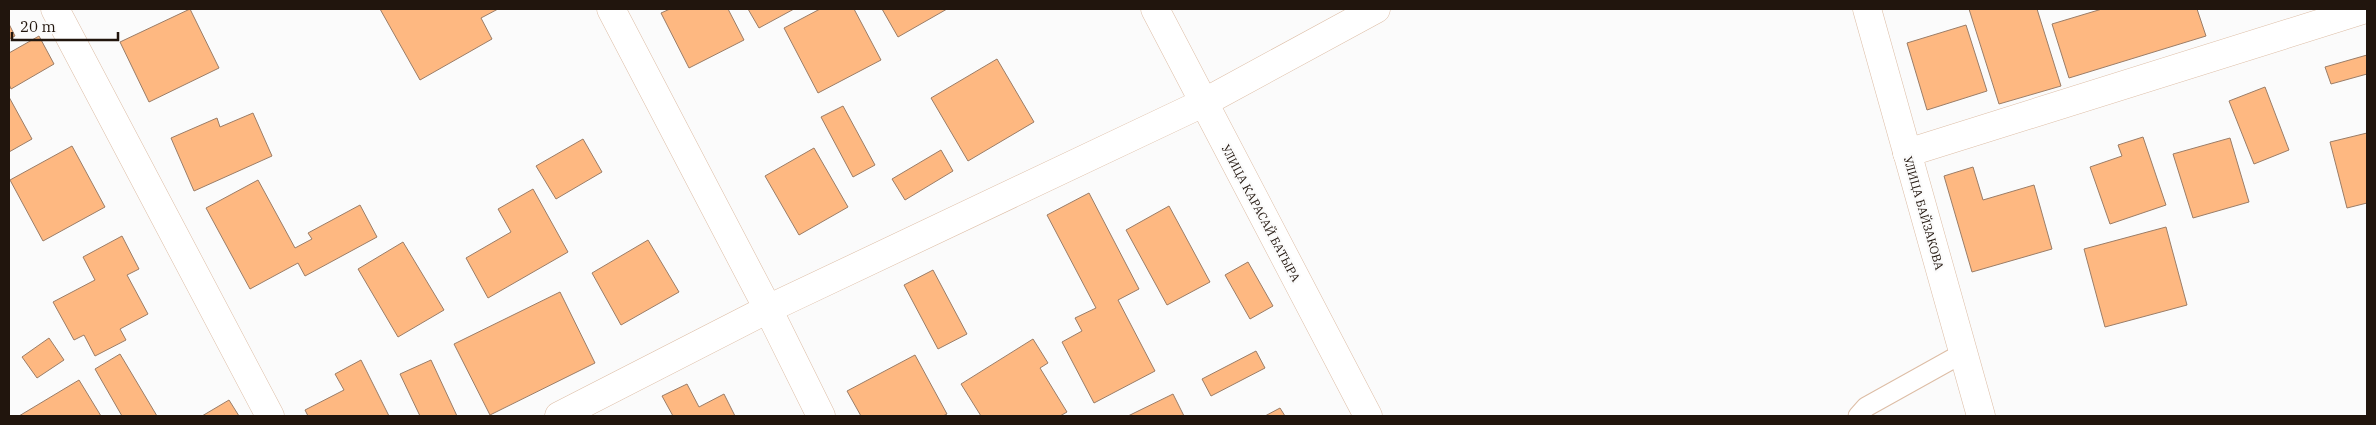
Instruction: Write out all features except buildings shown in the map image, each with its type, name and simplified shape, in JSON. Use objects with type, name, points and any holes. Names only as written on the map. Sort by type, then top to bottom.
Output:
[{"type":"street","points":[[54,9],[270,416]]},
{"type":"street","points":[[611,9],[768,309],[821,416]]},
{"type":"street","name":"УЛИЦА КАРАСАЙ БАТЫРА","points":[[1155,9],[1368,416]]},
{"type":"street","points":[[559,416],[768,309],[1203,103],[1376,9]]},
{"type":"street","name":"УЛИЦА БАЙЗАКОВА","points":[[1867,9],[1981,416]]},
{"type":"street","points":[[1907,153],[2366,9]]},
{"type":"lane","points":[[1858,416],[1866,407],[1963,353]]}]
